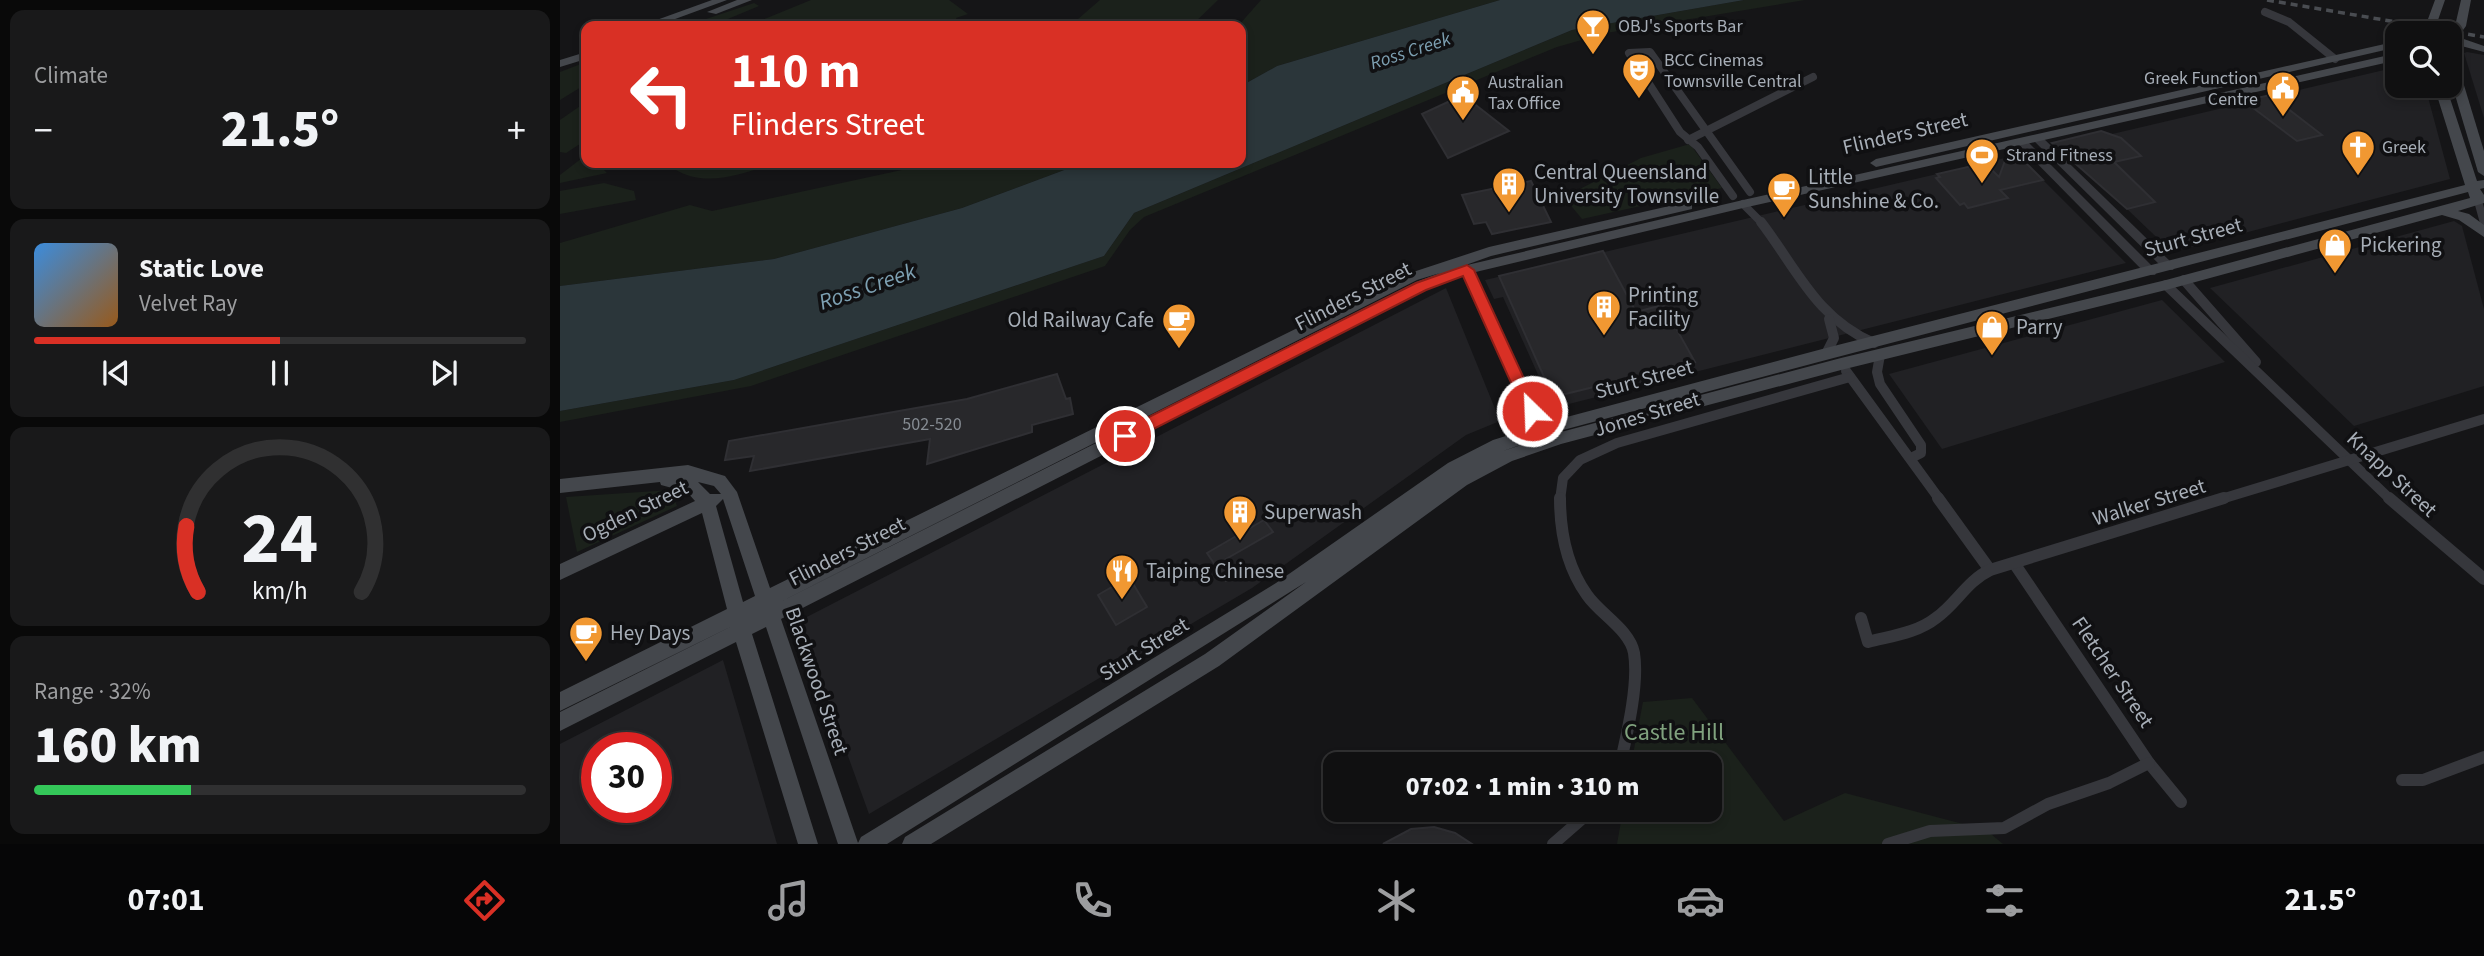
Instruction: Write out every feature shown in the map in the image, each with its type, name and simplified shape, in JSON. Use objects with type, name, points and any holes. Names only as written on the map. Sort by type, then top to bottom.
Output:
[{"type":"main road","points":[[661,21],[722,0]]},
{"type":"main road","points":[[685,21],[747,0]]},
{"type":"main road","points":[[2432,21],[2440,0]]},
{"type":"main road","points":[[2446,0],[2448,21]]},
{"type":"main road","points":[[2461,21],[2466,0]]},
{"type":"main road","points":[[2462,28],[2468,36],[2484,46]]},
{"type":"main road","points":[[2462,41],[2484,46]]},
{"type":"main road","points":[[2462,43],[2484,46]]},
{"type":"main road","name":"Flinders Street","points":[[2025,135],[2385,48]]},
{"type":"main road","points":[[560,55],[581,49]]},
{"type":"main road","points":[[560,64],[581,57]]},
{"type":"main road","name":"Flinders Street","points":[[560,722],[768,606],[1390,287],[1471,256],[2385,60]]},
{"type":"main road","points":[[2462,97],[2484,172]]},
{"type":"main road","points":[[2444,98],[2480,193]]},
{"type":"main road","name":"Sturt Street","points":[[868,844],[1282,589],[1474,456],[1563,424],[1826,354],[1952,339],[2166,285],[2439,211],[2480,193]]},
{"type":"main road","name":"Sturt Street","points":[[912,844],[1212,660],[1485,466],[1561,438],[1849,376],[1877,349],[1942,326],[2169,267],[2480,193]]},
{"type":"main road","name":"Flinders Street","points":[[768,606],[1421,286],[1467,270],[1745,198]]},
{"type":"main road","points":[[2439,211],[2464,217],[2484,232]]},
{"type":"main road","points":[[1390,287],[1451,267],[1467,270]]},
{"type":"main road","points":[[2169,267],[2184,280]]},
{"type":"main road","points":[[2151,272],[2166,285]]},
{"type":"main road","points":[[1942,326],[1952,339]]},
{"type":"main road","points":[[560,486],[695,473],[719,481],[729,492]]},
{"type":"main road","points":[[654,478],[685,482],[700,491],[707,502],[808,844]]},
{"type":"main road","name":"Blackwood Street","points":[[729,492],[848,844]]},
{"type":"main road","name":"Ogden Street","points":[[560,572],[729,492]]},
{"type":"main road","name":"Flinders Street","points":[[560,702],[740,621]]},
{"type":"street","points":[[2264,12],[2289,23],[2335,59]]},
{"type":"street","points":[[1745,198],[1707,131],[1650,52],[1629,54],[1672,121],[1745,198],[1829,316],[1847,332],[1877,349],[1880,384],[1921,445],[1921,453],[1911,458]]},
{"type":"street","points":[[1688,140],[1813,77]]},
{"type":"street","points":[[2025,135],[2169,267]]},
{"type":"street","points":[[2025,135],[2124,246],[2151,272]]},
{"type":"street","points":[[2480,193],[2484,223]]},
{"type":"street","points":[[2124,246],[2143,241]]},
{"type":"street","points":[[1467,270],[1532,411]]},
{"type":"street","name":"Knapp Street","points":[[2184,280],[2279,392]]},
{"type":"street","name":"Knapp Street","points":[[2166,285],[2414,523],[2484,579]]},
{"type":"street","points":[[2196,314],[2210,309]]},
{"type":"street","points":[[1826,354],[1834,338],[1829,316]]},
{"type":"street","points":[[1849,376],[1990,569]]},
{"type":"street","name":"Jones Street","points":[[1623,752],[1631,715],[1634,652],[1624,635],[1587,595],[1568,556],[1560,527],[1560,489],[1563,478],[1580,460],[1617,443],[1849,376],[1880,384]]},
{"type":"street","name":"Walker Street","points":[[1861,618],[1868,642],[1927,625],[1941,616],[1972,580],[1990,569],[2484,419]]},
{"type":"street","name":"Fletcher Street","points":[[2014,563],[2149,763],[2182,802]]},
{"type":"street","points":[[2402,780],[2423,780],[2484,757]]},
{"type":"street","points":[[1888,844],[1930,831],[2004,828],[2048,804],[2109,783],[2149,763]]},
{"type":"street","points":[[1553,844],[1578,822]]},
{"type":"shaded area","points":[[2464,53],[2484,55],[2484,118]]},
{"type":"shaded area","points":[[2385,70],[2385,98],[2428,98],[2450,179],[2172,252],[2061,146]]},
{"type":"shaded area","points":[[2018,155],[2126,263],[1553,408],[1503,297],[1494,299],[1485,280]]},
{"type":"shaded area","points":[[2454,221],[2462,226],[2484,309],[2484,386],[2354,426],[2210,288]]},
{"type":"shaded area","points":[[1446,288],[1500,421],[1466,435],[1252,588],[869,814],[799,621]]},
{"type":"shaded area","points":[[2162,300],[2225,362],[1942,449],[1889,374]]},
{"type":"shaded area","points":[[723,660],[777,844],[560,844],[560,744],[581,733],[581,823],[672,823],[672,732],[583,732]]},
{"type":"green space","points":[[811,0],[949,0],[968,14],[956,18],[958,21],[759,21]]},
{"type":"green space","points":[[1100,0],[1218,0],[1196,21],[1076,21]]},
{"type":"green space","points":[[1261,0],[1500,0],[1277,66],[1246,83],[1246,21],[1242,21]]},
{"type":"green space","points":[[1744,0],[1805,0],[1606,33],[1557,47],[1144,217],[1130,230],[1105,266],[751,386],[560,422],[560,411],[734,380],[1104,256],[1134,213],[1572,30]]},
{"type":"green space","points":[[754,3],[759,6],[723,21],[700,21]]},
{"type":"green space","points":[[581,64],[581,87],[560,100],[560,72]]},
{"type":"green space","points":[[581,105],[581,143],[566,153],[560,152],[560,120]]},
{"type":"green space","points":[[1690,144],[1722,188],[1582,219],[1564,197],[1641,158]]},
{"type":"green space","points":[[581,159],[581,168],[602,168],[607,173],[560,183],[560,175]]},
{"type":"green space","points":[[673,168],[759,168],[724,178],[698,178]]},
{"type":"green space","points":[[911,168],[1070,168],[962,208],[774,259],[560,286],[560,243],[690,205],[712,211]]},
{"type":"green space","points":[[604,183],[634,191],[636,200],[560,214],[560,191]]},
{"type":"green space","points":[[671,490],[677,506],[577,552],[566,497]]},
{"type":"green space","name":"Castle Hill","points":[[1692,698],[1784,821],[1845,793],[1986,830],[2003,844],[1617,844],[1621,822],[1722,822],[1722,752],[1633,752],[1643,702]]},
{"type":"water","name":"Ross Creek","points":[[1500,0],[1744,0],[1572,30],[1246,166],[1246,83],[1277,66]]},
{"type":"water","name":"Ross Creek","points":[[1070,168],[1242,168],[1134,213],[1104,256],[734,380],[560,411],[560,286],[774,259],[962,208]]},
{"type":"building","name":"Australian Tax Office","points":[[1463,95],[1509,131],[1448,158],[1422,114]]},
{"type":"building","name":"Greek Function Centre","points":[[2270,95],[2322,135],[2297,141],[2244,101]]},
{"type":"building","points":[[2101,131],[2121,138],[2141,156],[2114,162],[2155,202],[2127,209],[2052,143]]},
{"type":"building","name":"Strand Fitness","points":[[2018,155],[2043,180],[2000,190],[2008,198],[1968,208],[1964,203],[1960,205],[1936,178],[1940,177],[1937,174],[1985,163],[1999,177],[2006,158]]},
{"type":"building","name":"Central Queensland University Townsville","points":[[1531,181],[1551,222],[1492,234],[1486,222],[1474,224],[1462,195]]},
{"type":"building","name":"Printing Facility","points":[[1603,251],[1636,312],[1663,305],[1695,362],[1553,397],[1499,276]]},
{"type":"building","points":[[1057,374],[1066,399],[1070,398],[1073,414],[1032,425],[1032,432],[927,464],[930,439],[750,471],[754,456],[725,460],[729,441],[967,399]]},
{"type":"building","name":"Superwash","points":[[1264,520],[1273,532],[1226,559],[1237,575],[1226,581],[1207,553]]},
{"type":"building","name":"Taiping Chinese","points":[[1129,577],[1147,607],[1116,625],[1098,595]]},
{"type":"building","points":[[1434,827],[1455,833],[1472,844],[1383,844],[1411,829]]},
{"type":"railway","points":[[2267,0],[2484,37]]},
{"type":"place","name":"OBJ's Sports Bar","points":[[1593,56]]},
{"type":"place","name":"BCC Cinemas Townsville Central","points":[[1639,100]]},
{"type":"place","name":"Greek Function Centre","points":[[2283,118]]},
{"type":"place","name":"Australian Tax Office","points":[[1463,122]]},
{"type":"place","name":"Greek","points":[[2358,177]]},
{"type":"place","name":"Strand Fitness","points":[[1982,185]]},
{"type":"place","name":"Central Queensland University Townsville","points":[[1509,214]]},
{"type":"place","name":"Little Sunshine & Co.","points":[[1784,219]]},
{"type":"place","name":"Pickering","points":[[2335,275]]},
{"type":"place","name":"Printing Facility","points":[[1604,337]]},
{"type":"place","name":"Old Railway Cafe","points":[[1179,350]]},
{"type":"place","name":"Parry","points":[[1992,357]]},
{"type":"place","name":"Superwash","points":[[1240,542]]},
{"type":"place","name":"Taiping Chinese","points":[[1122,601]]},
{"type":"place","name":"Hey Days","points":[[586,663]]},
{"type":"route","points":[[1125,436],[1421,286],[1467,270],[1532,411]]}]
